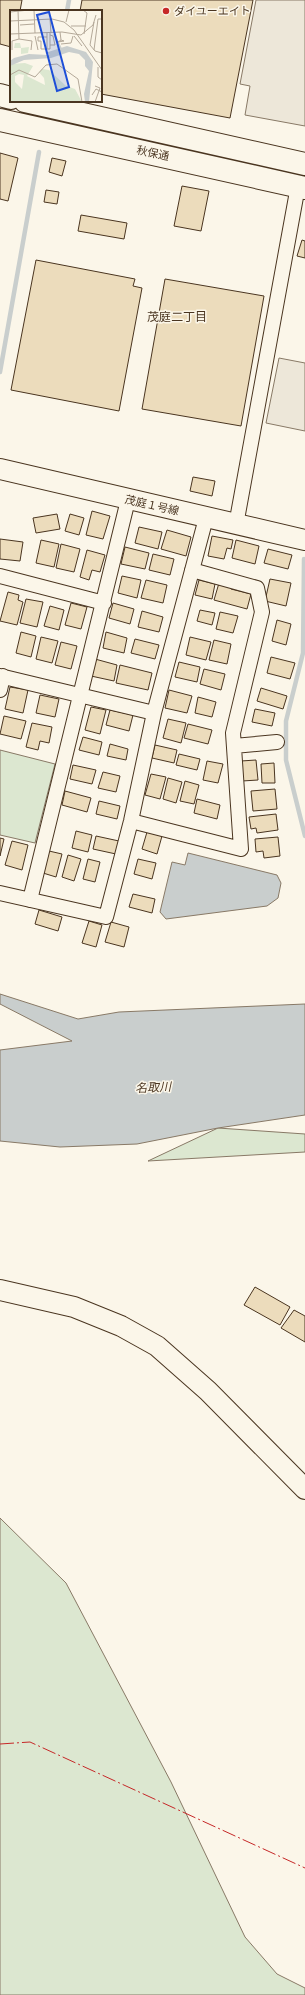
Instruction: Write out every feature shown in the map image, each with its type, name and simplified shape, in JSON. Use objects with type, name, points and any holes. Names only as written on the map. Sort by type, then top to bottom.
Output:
[{"type":"highway","points":[[0,95],[10,98]]},
{"type":"highway","name":"秋保通","points":[[29,102],[305,164]]},
{"type":"highway","name":"秋保通","points":[[0,120],[301,187]]},
{"type":"street","points":[[236,525],[301,187]]},
{"type":"street","name":"茂庭１号線","points":[[0,469],[305,540]]},
{"type":"street","points":[[30,900],[128,500]]},
{"type":"street","points":[[0,893],[106,917],[131,821],[154,713],[206,518]]},
{"type":"street","points":[[131,821],[241,849],[233,733],[262,612],[257,588],[192,570]]},
{"type":"street","points":[[0,576],[104,602]]},
{"type":"street","points":[[1,681],[80,694],[154,713]]},
{"type":"street","points":[[234,746],[277,742]]},
{"type":"street","points":[[0,1290],[74,1307],[121,1326],[157,1346],[208,1391],[305,1489]]},
{"type":"green space","points":[[0,750],[55,764],[35,843],[0,835]]},
{"type":"green space","points":[[218,1128],[305,1134],[305,1152],[148,1161]]},
{"type":"green space","points":[[0,1518],[66,1583],[171,1782],[245,1937],[277,1974],[305,1988],[305,1995],[0,1995]]},
{"type":"shaded area","points":[[256,0],[305,0],[305,126],[245,115],[250,86],[240,84]]},
{"type":"shaded area","points":[[279,358],[305,363],[305,431],[266,423]]},
{"type":"water","points":[[188,853],[277,875],[281,883],[278,898],[267,906],[166,919],[160,912],[172,862],[185,865]]},
{"type":"water","name":"名取川","points":[[0,994],[78,1019],[119,1012],[305,1004],[305,1115],[218,1128],[137,1144],[60,1147],[0,1141],[0,1050],[72,1041],[0,1004]]},
{"type":"building","points":[[0,0],[22,0],[20,10],[10,10],[10,47],[0,44]]},
{"type":"building","points":[[82,0],[253,0],[230,118],[102,94],[102,10],[80,10]]},
{"type":"building","points":[[0,153],[18,158],[8,201],[0,199]]},
{"type":"building","points":[[52,158],[66,161],[62,176],[49,172]]},
{"type":"building","points":[[182,186],[209,191],[201,231],[174,226]]},
{"type":"building","points":[[46,190],[59,192],[57,204],[44,202]]},
{"type":"building","points":[[81,215],[127,223],[124,239],[78,231]]},
{"type":"building","points":[[302,240],[305,241],[305,258],[297,256]]},
{"type":"building","points":[[36,260],[135,279],[133,286],[142,288],[119,411],[11,390]]},
{"type":"building","points":[[165,279],[264,296],[241,426],[142,409]]},
{"type":"building","points":[[193,477],[215,481],[212,496],[190,491]]},
{"type":"building","points":[[92,511],[110,516],[103,539],[86,535]]},
{"type":"building","points":[[57,514],[60,529],[36,533],[33,518]]},
{"type":"building","points":[[70,514],[84,518],[79,535],[65,531]]},
{"type":"building","points":[[139,527],[162,532],[158,549],[135,543]]},
{"type":"building","points":[[167,530],[191,537],[186,556],[161,549]]},
{"type":"building","points":[[212,536],[233,540],[231,549],[227,548],[224,559],[208,556]]},
{"type":"building","points":[[0,539],[23,542],[20,561],[0,559]]},
{"type":"building","points":[[41,540],[59,544],[54,567],[36,563]]},
{"type":"building","points":[[236,540],[259,546],[255,564],[232,558]]},
{"type":"building","points":[[61,544],[80,549],[74,572],[56,568]]},
{"type":"building","points":[[125,547],[149,553],[145,569],[121,564]]},
{"type":"building","points":[[268,549],[292,555],[288,569],[264,563]]},
{"type":"building","points":[[87,550],[105,555],[100,572],[92,570],[89,580],[80,577]]},
{"type":"building","points":[[153,554],[174,559],[170,575],[149,570]]},
{"type":"building","points":[[122,576],[141,580],[137,598],[118,593]]},
{"type":"building","points":[[270,579],[291,583],[286,606],[265,601]]},
{"type":"building","points":[[146,580],[167,585],[163,603],[141,598]]},
{"type":"building","points":[[199,580],[215,584],[212,599],[195,595]]},
{"type":"building","points":[[219,583],[232,587],[231,589],[251,594],[247,609],[214,600]]},
{"type":"building","points":[[8,592],[19,595],[18,600],[23,602],[17,625],[0,621]]},
{"type":"building","points":[[26,599],[43,602],[37,627],[20,623]]},
{"type":"building","points":[[71,603],[87,607],[81,629],[65,625]]},
{"type":"building","points":[[113,603],[134,609],[130,624],[109,618]]},
{"type":"building","points":[[50,606],[64,610],[59,630],[44,626]]},
{"type":"building","points":[[200,610],[215,613],[212,625],[197,621]]},
{"type":"building","points":[[142,611],[163,617],[159,632],[138,627]]},
{"type":"building","points":[[220,612],[238,616],[233,633],[216,629]]},
{"type":"building","points":[[277,620],[291,624],[286,645],[272,641]]},
{"type":"building","points":[[21,632],[36,636],[31,657],[16,653]]},
{"type":"building","points":[[106,632],[127,638],[124,653],[103,648]]},
{"type":"building","points":[[41,637],[58,641],[52,663],[36,659]]},
{"type":"building","points":[[190,637],[211,642],[206,660],[186,655]]},
{"type":"building","points":[[135,639],[159,645],[155,659],[131,653]]},
{"type":"building","points":[[214,640],[231,644],[227,664],[209,660]]},
{"type":"building","points":[[61,642],[77,646],[71,669],[55,665]]},
{"type":"building","points":[[271,657],[295,663],[290,679],[267,673]]},
{"type":"building","points":[[95,659],[117,665],[114,681],[91,676]]},
{"type":"building","points":[[179,662],[200,667],[197,682],[175,677]]},
{"type":"building","points":[[120,665],[152,673],[148,690],[116,683]]},
{"type":"building","points":[[204,669],[225,674],[221,690],[200,684]]},
{"type":"building","points":[[10,687],[28,690],[23,713],[5,709]]},
{"type":"building","points":[[261,688],[287,696],[283,709],[257,701]]},
{"type":"building","points":[[169,690],[192,696],[187,713],[165,708]]},
{"type":"building","points":[[40,695],[59,699],[55,717],[36,713]]},
{"type":"building","points":[[198,697],[216,702],[212,717],[195,713]]},
{"type":"building","points":[[91,707],[106,710],[100,734],[85,730]]},
{"type":"building","points":[[255,709],[275,713],[272,726],[252,722]]},
{"type":"building","points":[[110,710],[133,715],[129,731],[106,725]]},
{"type":"building","points":[[4,716],[26,721],[21,739],[0,734]]},
{"type":"building","points":[[168,719],[186,723],[181,743],[163,738]]},
{"type":"building","points":[[32,723],[52,727],[49,743],[40,741],[38,750],[26,747]]},
{"type":"building","points":[[188,724],[212,730],[208,744],[184,738]]},
{"type":"building","points":[[83,737],[102,742],[99,755],[79,750]]},
{"type":"building","points":[[110,744],[128,749],[126,760],[107,756]]},
{"type":"building","points":[[155,745],[177,750],[174,763],[152,758]]},
{"type":"building","points":[[179,754],[200,759],[197,770],[176,765]]},
{"type":"building","points":[[256,760],[258,780],[242,781],[241,761]]},
{"type":"building","points":[[207,761],[223,764],[218,783],[203,780]]},
{"type":"building","points":[[274,763],[275,783],[262,783],[261,764]]},
{"type":"building","points":[[73,765],[96,770],[92,784],[70,779]]},
{"type":"building","points":[[103,772],[120,776],[116,792],[98,788]]},
{"type":"building","points":[[151,774],[166,777],[160,799],[145,795]]},
{"type":"building","points":[[168,778],[182,782],[176,803],[163,799]]},
{"type":"building","points":[[185,781],[199,785],[194,804],[180,801]]},
{"type":"building","points":[[275,789],[277,809],[253,811],[251,791]]},
{"type":"building","points":[[65,791],[91,798],[87,812],[62,805]]},
{"type":"building","points":[[197,799],[220,805],[217,819],[194,813]]},
{"type":"building","points":[[99,801],[120,806],[117,819],[96,814]]},
{"type":"building","points":[[276,814],[278,830],[257,833],[256,828],[251,829],[249,817]]},
{"type":"building","points":[[76,831],[92,835],[88,852],[72,848]]},
{"type":"building","points":[[147,832],[162,836],[157,854],[142,849]]},
{"type":"building","points":[[96,836],[119,841],[116,854],[93,849]]},
{"type":"building","points":[[278,837],[280,856],[264,858],[263,851],[256,852],[255,839]]},
{"type":"building","points":[[0,838],[4,839],[0,856]]},
{"type":"building","points":[[12,841],[28,845],[22,870],[5,865]]},
{"type":"building","points":[[49,851],[62,854],[56,877],[43,873]]},
{"type":"building","points":[[68,855],[81,859],[74,881],[62,877]]},
{"type":"building","points":[[88,859],[100,862],[95,882],[83,879]]},
{"type":"building","points":[[138,859],[156,863],[152,879],[134,874]]},
{"type":"building","points":[[133,894],[155,899],[152,913],[129,907]]},
{"type":"building","points":[[39,910],[62,917],[58,931],[35,924]]},
{"type":"building","points":[[89,921],[102,925],[96,947],[82,943]]},
{"type":"building","points":[[111,922],[129,927],[124,947],[105,942]]},
{"type":"building","points":[[255,1287],[290,1307],[280,1325],[244,1305]]},
{"type":"building","points":[[294,1310],[305,1316],[305,1342],[281,1328]]},
{"type":"waterway","points":[[67,10],[69,0]]},
{"type":"waterway","points":[[0,372],[39,152]]},
{"type":"waterway","points":[[304,559],[303,653],[286,721],[286,760],[305,836]]},
{"type":"power","points":[[0,1744],[30,1742],[305,1868]]},
{"type":"place","name":"ダイユーエイト","points":[[166,11]]},
{"type":"district","name":"茂庭二丁目","points":[[177,316]]}]
